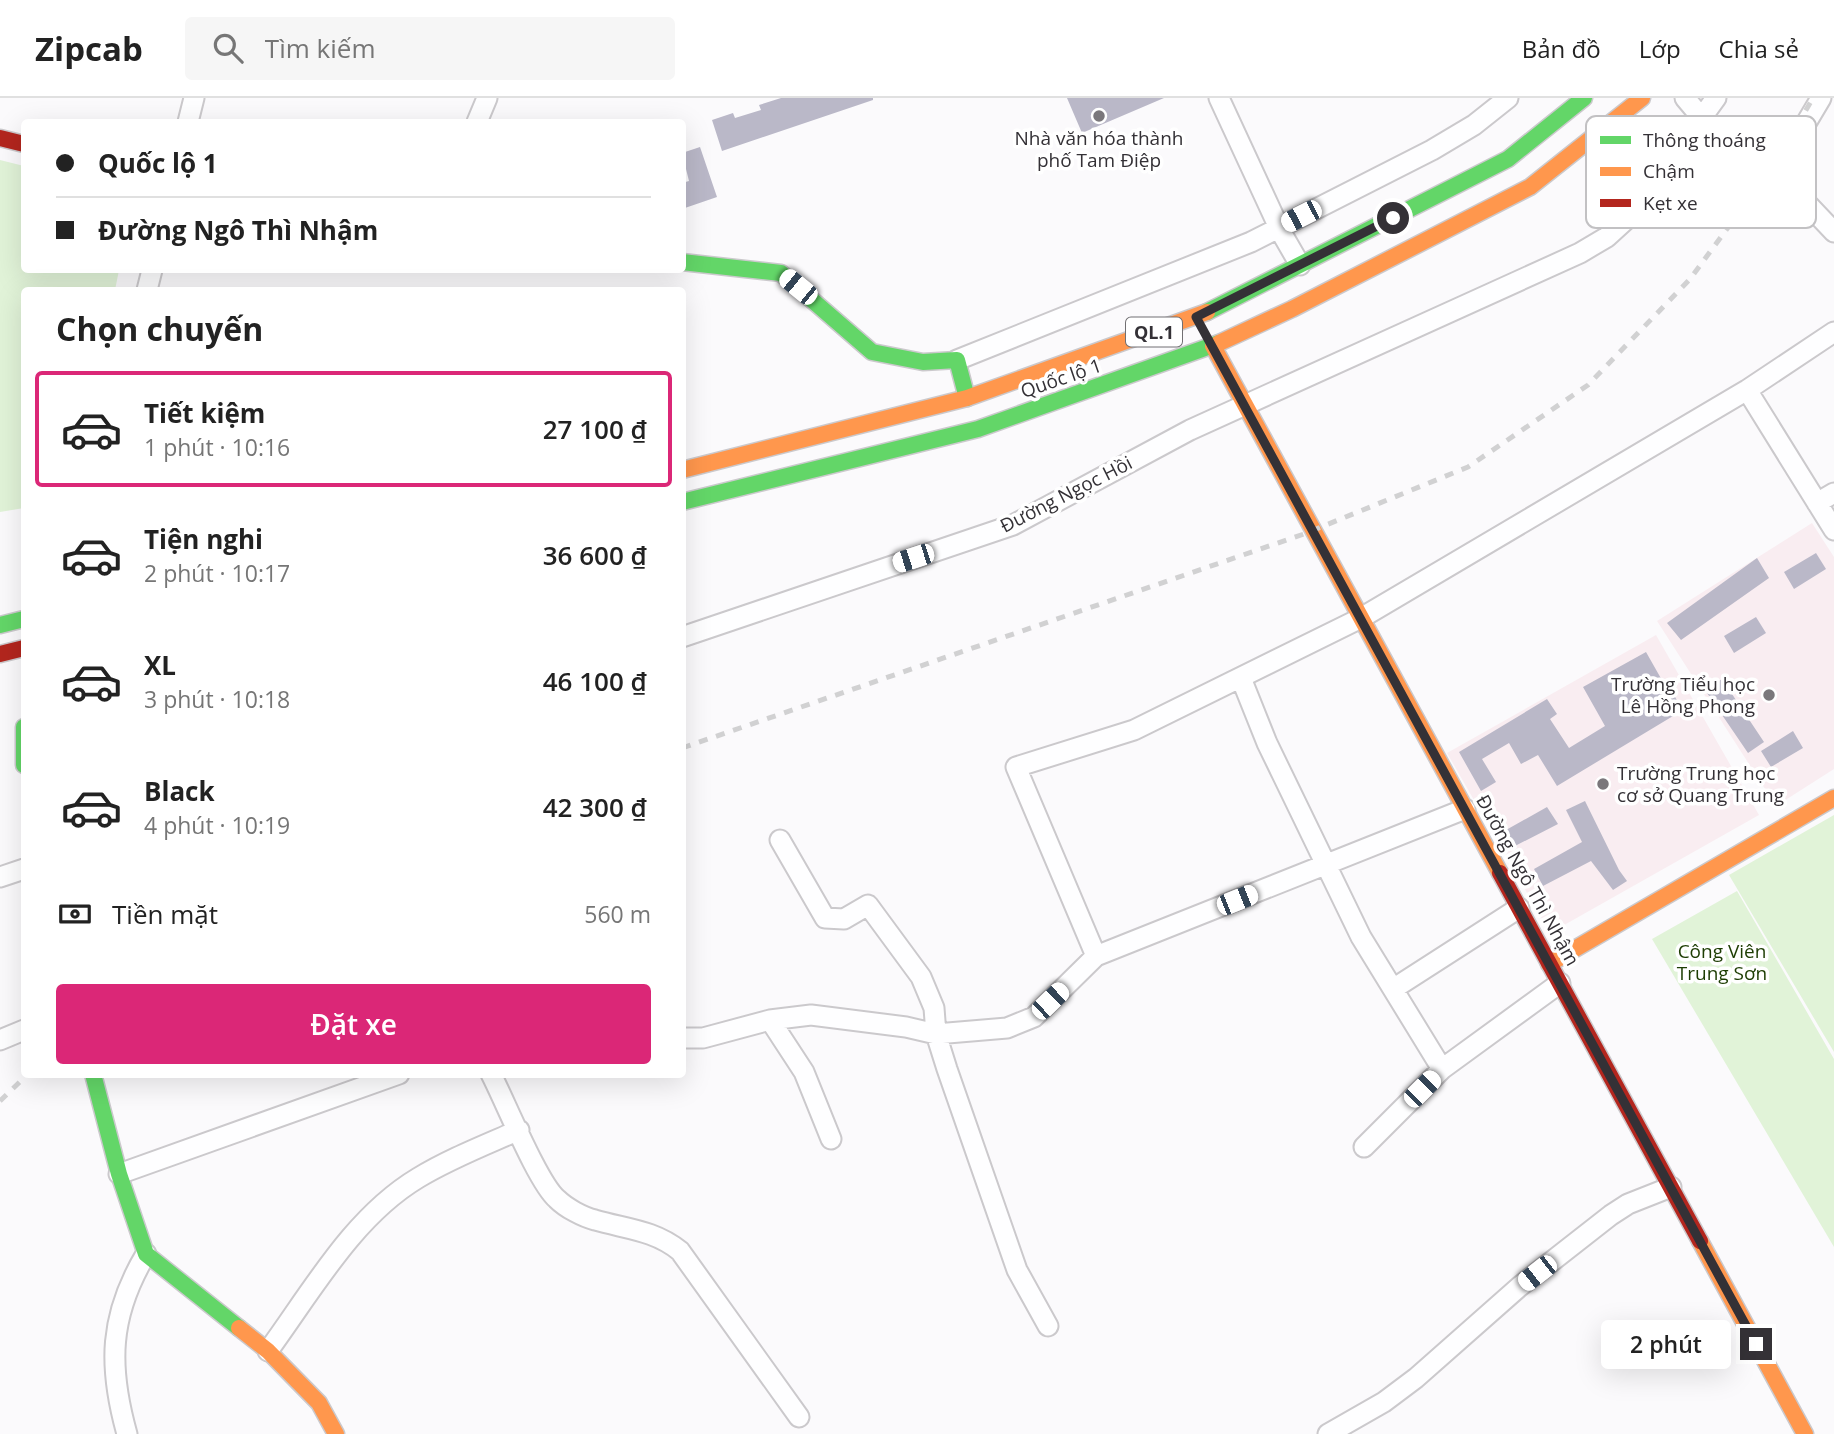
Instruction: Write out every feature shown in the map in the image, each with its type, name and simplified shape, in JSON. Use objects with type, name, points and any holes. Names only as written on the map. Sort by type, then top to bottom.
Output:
[{"type":"main road","name":"Quốc lộ 1","points":[[686,469],[967,398],[1196,317],[1508,159],[1584,98]]},
{"type":"main road","name":"Quốc lộ 1","points":[[1619,116],[1642,98]]},
{"type":"main road","points":[[0,138],[21,143]]},
{"type":"main road","name":"Quốc lộ 1","points":[[686,501],[978,429],[1213,346],[1292,309],[1530,187],[1586,142]]},
{"type":"main road","points":[[686,262],[781,273],[872,352],[923,362],[957,360],[967,398]]},
{"type":"main road","name":"Đường Ngô Thì Nhậm","points":[[1196,317],[1805,1434]]},
{"type":"main road","points":[[0,625],[21,620]]},
{"type":"main road","points":[[0,654],[21,649]]},
{"type":"main road","points":[[1549,964],[1834,798]]},
{"type":"main road","points":[[94,1078],[119,1174],[146,1254],[268,1351],[319,1403],[337,1434]]},
{"type":"street","points":[[189,119],[194,98]]},
{"type":"street","points":[[478,119],[487,98]]},
{"type":"street","points":[[1219,98],[1279,228],[1300,265]]},
{"type":"street","points":[[957,360],[1251,242],[1432,150],[1474,125],[1508,98]]},
{"type":"street","points":[[1685,98],[1701,116]]},
{"type":"street","name":"Đường Ngọc Hồi","points":[[1703,116],[1716,98]]},
{"type":"street","points":[[1811,116],[1822,98]]},
{"type":"street","points":[[1816,213],[1834,232]]},
{"type":"street","name":"Đường Ngọc Hồi","points":[[686,636],[1013,525],[1190,430],[1580,253],[1608,237],[1617,228]]},
{"type":"street","points":[[1096,956],[1016,767],[1133,730],[1361,618],[1747,390],[1834,331]]},
{"type":"street","points":[[1747,390],[1834,530]]},
{"type":"street","points":[[1817,503],[1834,493]]},
{"type":"street","points":[[1241,678],[1268,743],[1362,937],[1441,1069]]},
{"type":"street","points":[[686,1038],[704,1038],[770,1020],[811,1015],[906,1027],[936,1034],[1007,1028],[1034,1017],[1096,956],[1465,808]]},
{"type":"street","points":[[780,840],[825,918],[836,921],[844,919],[868,905],[921,977],[934,1008],[936,1034],[1017,1269],[1048,1326]]},
{"type":"street","points":[[0,877],[21,870]]},
{"type":"street","points":[[1393,989],[1519,908]]},
{"type":"street","points":[[1364,1147],[1441,1069],[1560,983]]},
{"type":"street","points":[[770,1020],[803,1072],[831,1139]]},
{"type":"street","points":[[0,1040],[21,1031]]},
{"type":"street","points":[[119,1174],[388,1078]]},
{"type":"street","points":[[493,1078],[544,1182],[556,1199],[592,1219],[645,1231],[666,1240],[680,1251],[799,1417]]},
{"type":"street","points":[[268,1351],[355,1233],[382,1206],[416,1179],[519,1130]]},
{"type":"street","points":[[1328,1434],[1384,1402],[1416,1378],[1519,1287],[1611,1215],[1628,1204],[1671,1187]]},
{"type":"street","points":[[127,1434],[117,1400],[115,1330],[131,1280],[146,1254]]},
{"type":"shaded area","name":"Trường Tiểu học Lê Hồng Phong","points":[[1812,523],[1834,557],[1834,769],[1776,806],[1657,621]]},
{"type":"shaded area","name":"Trường Trung học cơ sở Quang Trung","points":[[1656,635],[1759,815],[1550,933],[1447,753]]},
{"type":"green space","points":[[0,160],[21,165],[21,273],[118,273],[116,287],[21,287],[21,508],[0,512]]},
{"type":"green space","points":[[1834,815],[1834,1052],[1729,875]]},
{"type":"green space","name":"Công Viên Trung Sơn","points":[[1737,891],[1834,1059],[1834,1247],[1652,939]]},
{"type":"building","points":[[781,98],[873,100],[722,151],[712,120],[733,113],[735,118],[761,110],[759,105]]},
{"type":"building","name":"Nhà văn hóa thành phố Tam Điệp","points":[[1067,98],[1164,98],[1082,133]]},
{"type":"building","points":[[700,147],[717,197],[686,208],[686,182],[689,181],[686,152]]},
{"type":"building","points":[[1816,553],[1826,569],[1794,589],[1784,572]]},
{"type":"building","points":[[1757,558],[1769,578],[1681,640],[1667,623]]},
{"type":"building","points":[[1756,617],[1766,633],[1734,653],[1724,636]]},
{"type":"building","points":[[1646,652],[1667,689],[1669,687],[1683,710],[1557,786],[1538,755],[1521,764],[1509,743],[1482,759],[1496,782],[1481,791],[1459,752],[1547,699],[1557,714],[1550,719],[1569,748],[1605,726],[1583,687]]},
{"type":"building","name":"Trường Tiểu học Lê Hồng Phong","points":[[1722,679],[1764,742],[1748,753],[1705,690]]},
{"type":"building","points":[[1793,731],[1803,748],[1771,767],[1761,751]]},
{"type":"building","points":[[1585,801],[1627,881],[1613,890],[1591,861],[1543,886],[1534,869],[1582,842],[1566,810]]},
{"type":"building","points":[[1547,807],[1558,824],[1515,846],[1506,830]]},
{"type":"railway","points":[[1803,116],[1813,98]]},
{"type":"railway","points":[[686,747],[1304,534],[1468,467],[1588,385],[1690,279],[1728,228]]},
{"type":"railway","points":[[0,1101],[24,1078]]},
{"type":"traffic: fast","points":[[1207,312],[1508,159],[1584,98]]},
{"type":"traffic: fast","points":[[686,262],[781,273],[872,352],[923,362],[957,360],[967,398]]},
{"type":"traffic: fast","points":[[686,501],[978,429],[1219,343]]},
{"type":"traffic: fast","points":[[0,625],[21,620]]},
{"type":"traffic: fast","points":[[94,1078],[119,1174],[146,1254],[239,1328]]},
{"type":"traffic: slow","points":[[1619,116],[1642,98]]},
{"type":"traffic: slow","points":[[1219,343],[1292,309],[1530,187],[1586,142]]},
{"type":"traffic: slow","points":[[686,469],[967,398],[1207,312]]},
{"type":"traffic: slow","points":[[1213,346],[1500,873]]},
{"type":"traffic: slow","points":[[1549,964],[1834,798]]},
{"type":"traffic: slow","points":[[1700,1241],[1805,1434]]},
{"type":"traffic: slow","points":[[239,1328],[268,1351],[319,1403],[336,1434]]},
{"type":"traffic: jam","points":[[0,138],[21,143]]},
{"type":"traffic: jam","points":[[0,654],[21,649]]},
{"type":"traffic: jam","points":[[1500,873],[1700,1241]]},
{"type":"place","name":"Nhà văn hóa thành phố Tam Điệp","points":[[1099,116]]},
{"type":"place","name":"Trường Tiểu học Lê Hồng Phong","points":[[1769,695]]},
{"type":"place","name":"Trường Trung học cơ sở Quang Trung","points":[[1603,784]]},
{"type":"route","points":[[1393,218],[1196,317],[1756,1344]]}]
